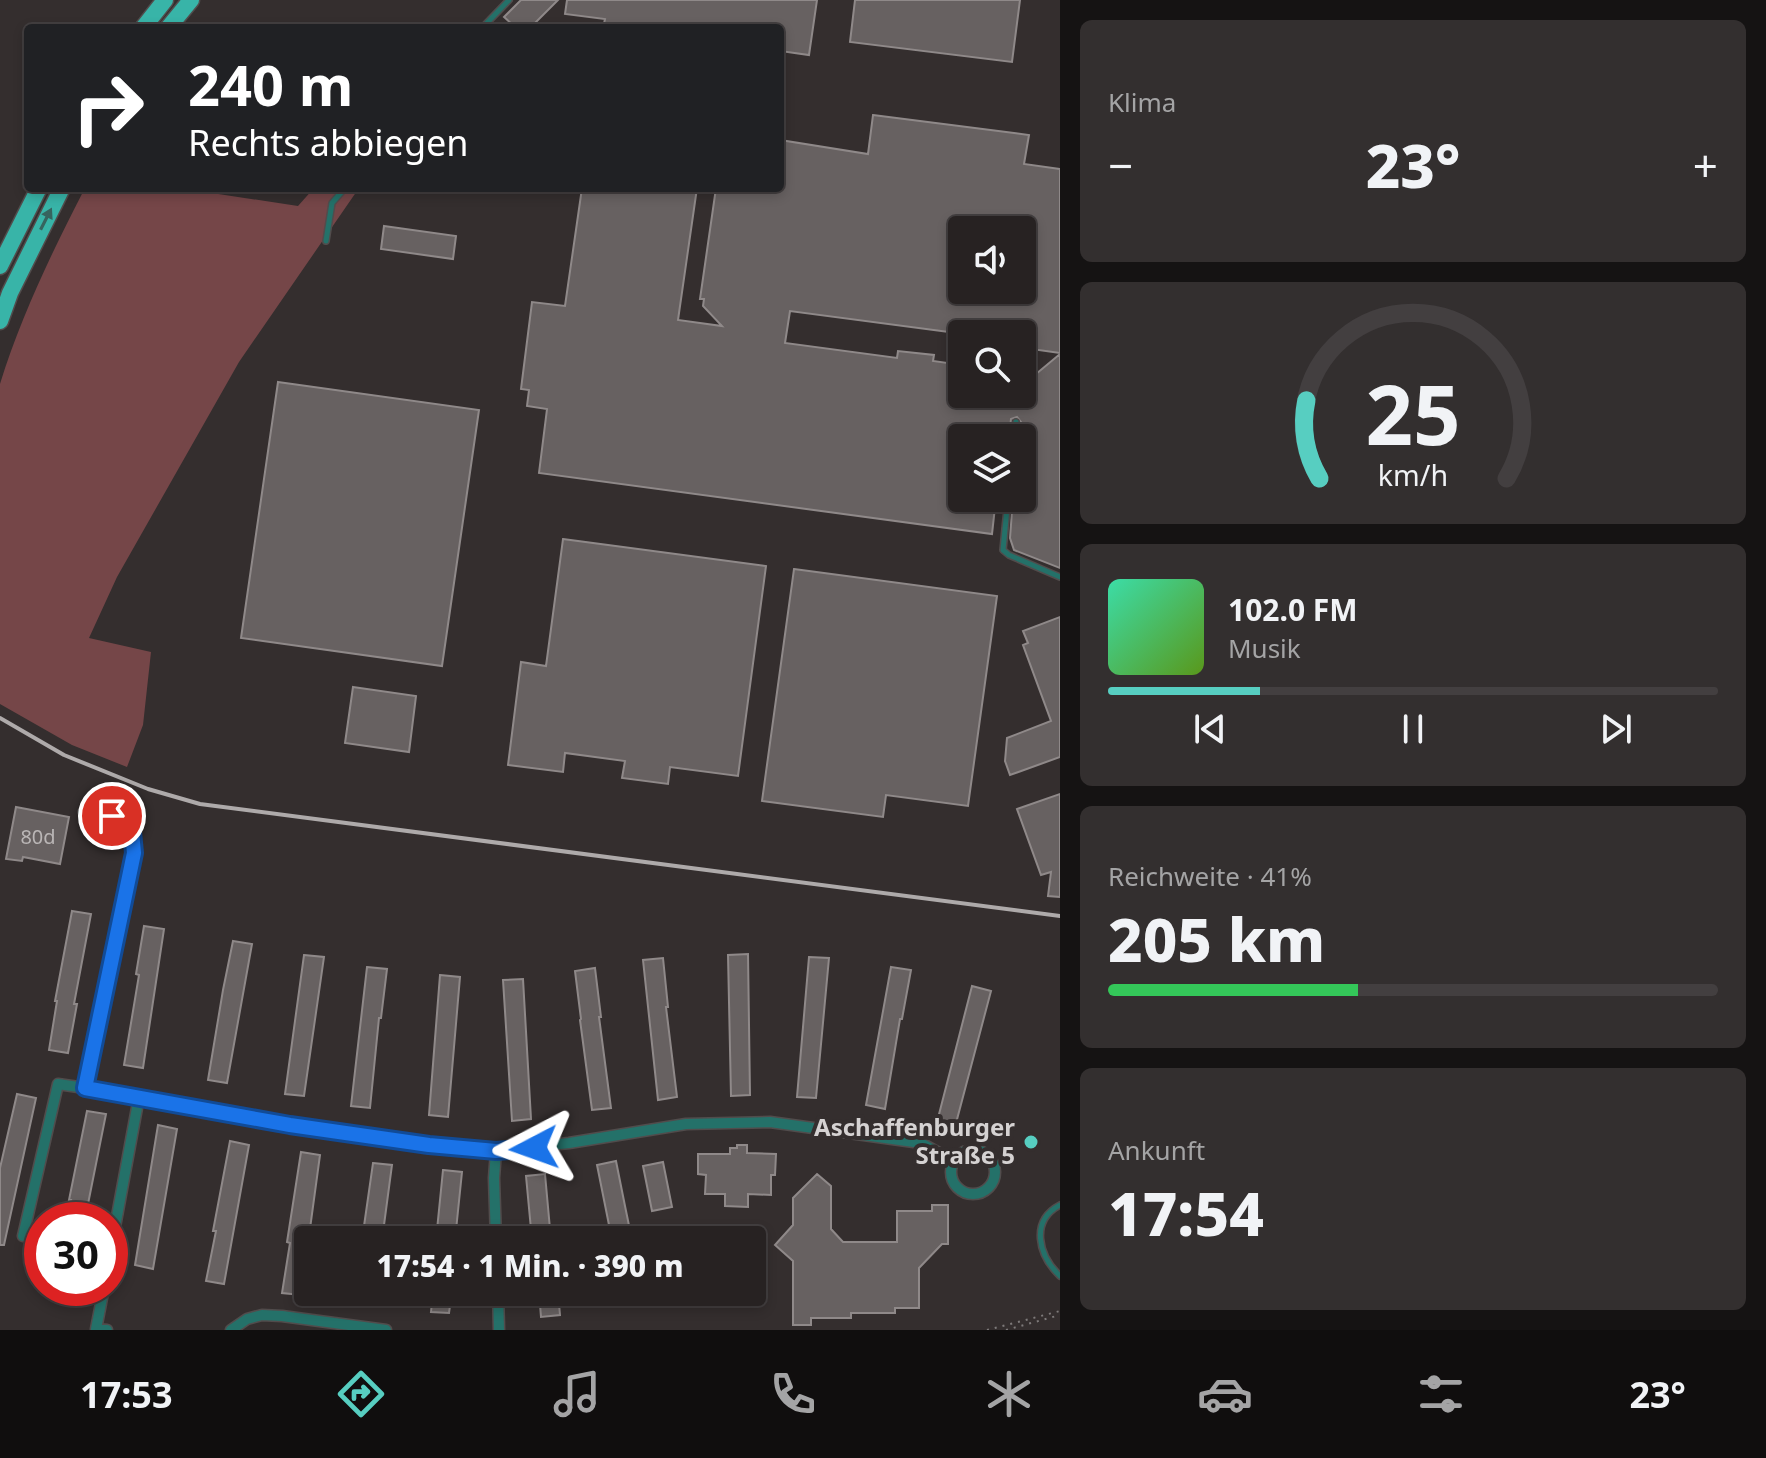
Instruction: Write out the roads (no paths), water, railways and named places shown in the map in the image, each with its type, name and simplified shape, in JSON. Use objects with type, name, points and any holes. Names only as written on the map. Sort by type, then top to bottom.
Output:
[{"type":"highway","points":[[146,24],[165,0]]},
{"type":"highway","points":[[171,24],[186,6],[197,0]]},
{"type":"highway","points":[[0,266],[37,192]]},
{"type":"highway","points":[[0,321],[10,293],[60,192]]},
{"type":"street","points":[[85,1088],[120,921]]},
{"type":"street","points":[[23,1236],[58,1084],[290,1125],[454,1148],[496,1151],[686,1124],[770,1122],[921,1143],[953,1161]]},
{"type":"street","points":[[120,1202],[139,1097]]},
{"type":"street","points":[[967,1150],[986,1153],[995,1166],[993,1182],[980,1193],[971,1195],[962,1192],[951,1178],[953,1161],[967,1150]]},
{"type":"street","points":[[496,1151],[496,1226]]},
{"type":"street","points":[[100,1306],[96,1329],[107,1330]]},
{"type":"street","points":[[498,1306],[499,1330]]},
{"type":"street","points":[[231,1330],[247,1319],[262,1315],[386,1330]]},
{"type":"lane","points":[[486,24],[509,0]]},
{"type":"lane","points":[[326,241],[332,203],[342,192]]},
{"type":"lane","points":[[1007,512],[1003,550],[1060,577]]},
{"type":"lane","points":[[81,812],[112,816],[132,832],[134,853],[120,921]]},
{"type":"lane","points":[[1060,1205],[1043,1219],[1040,1236],[1048,1260],[1060,1276]]},
{"type":"railway","points":[[0,718],[64,755],[148,789],[200,804],[1060,916]]},
{"type":"place","name":"Aschaffenburger Straße 5","points":[[1031,1142]]}]
